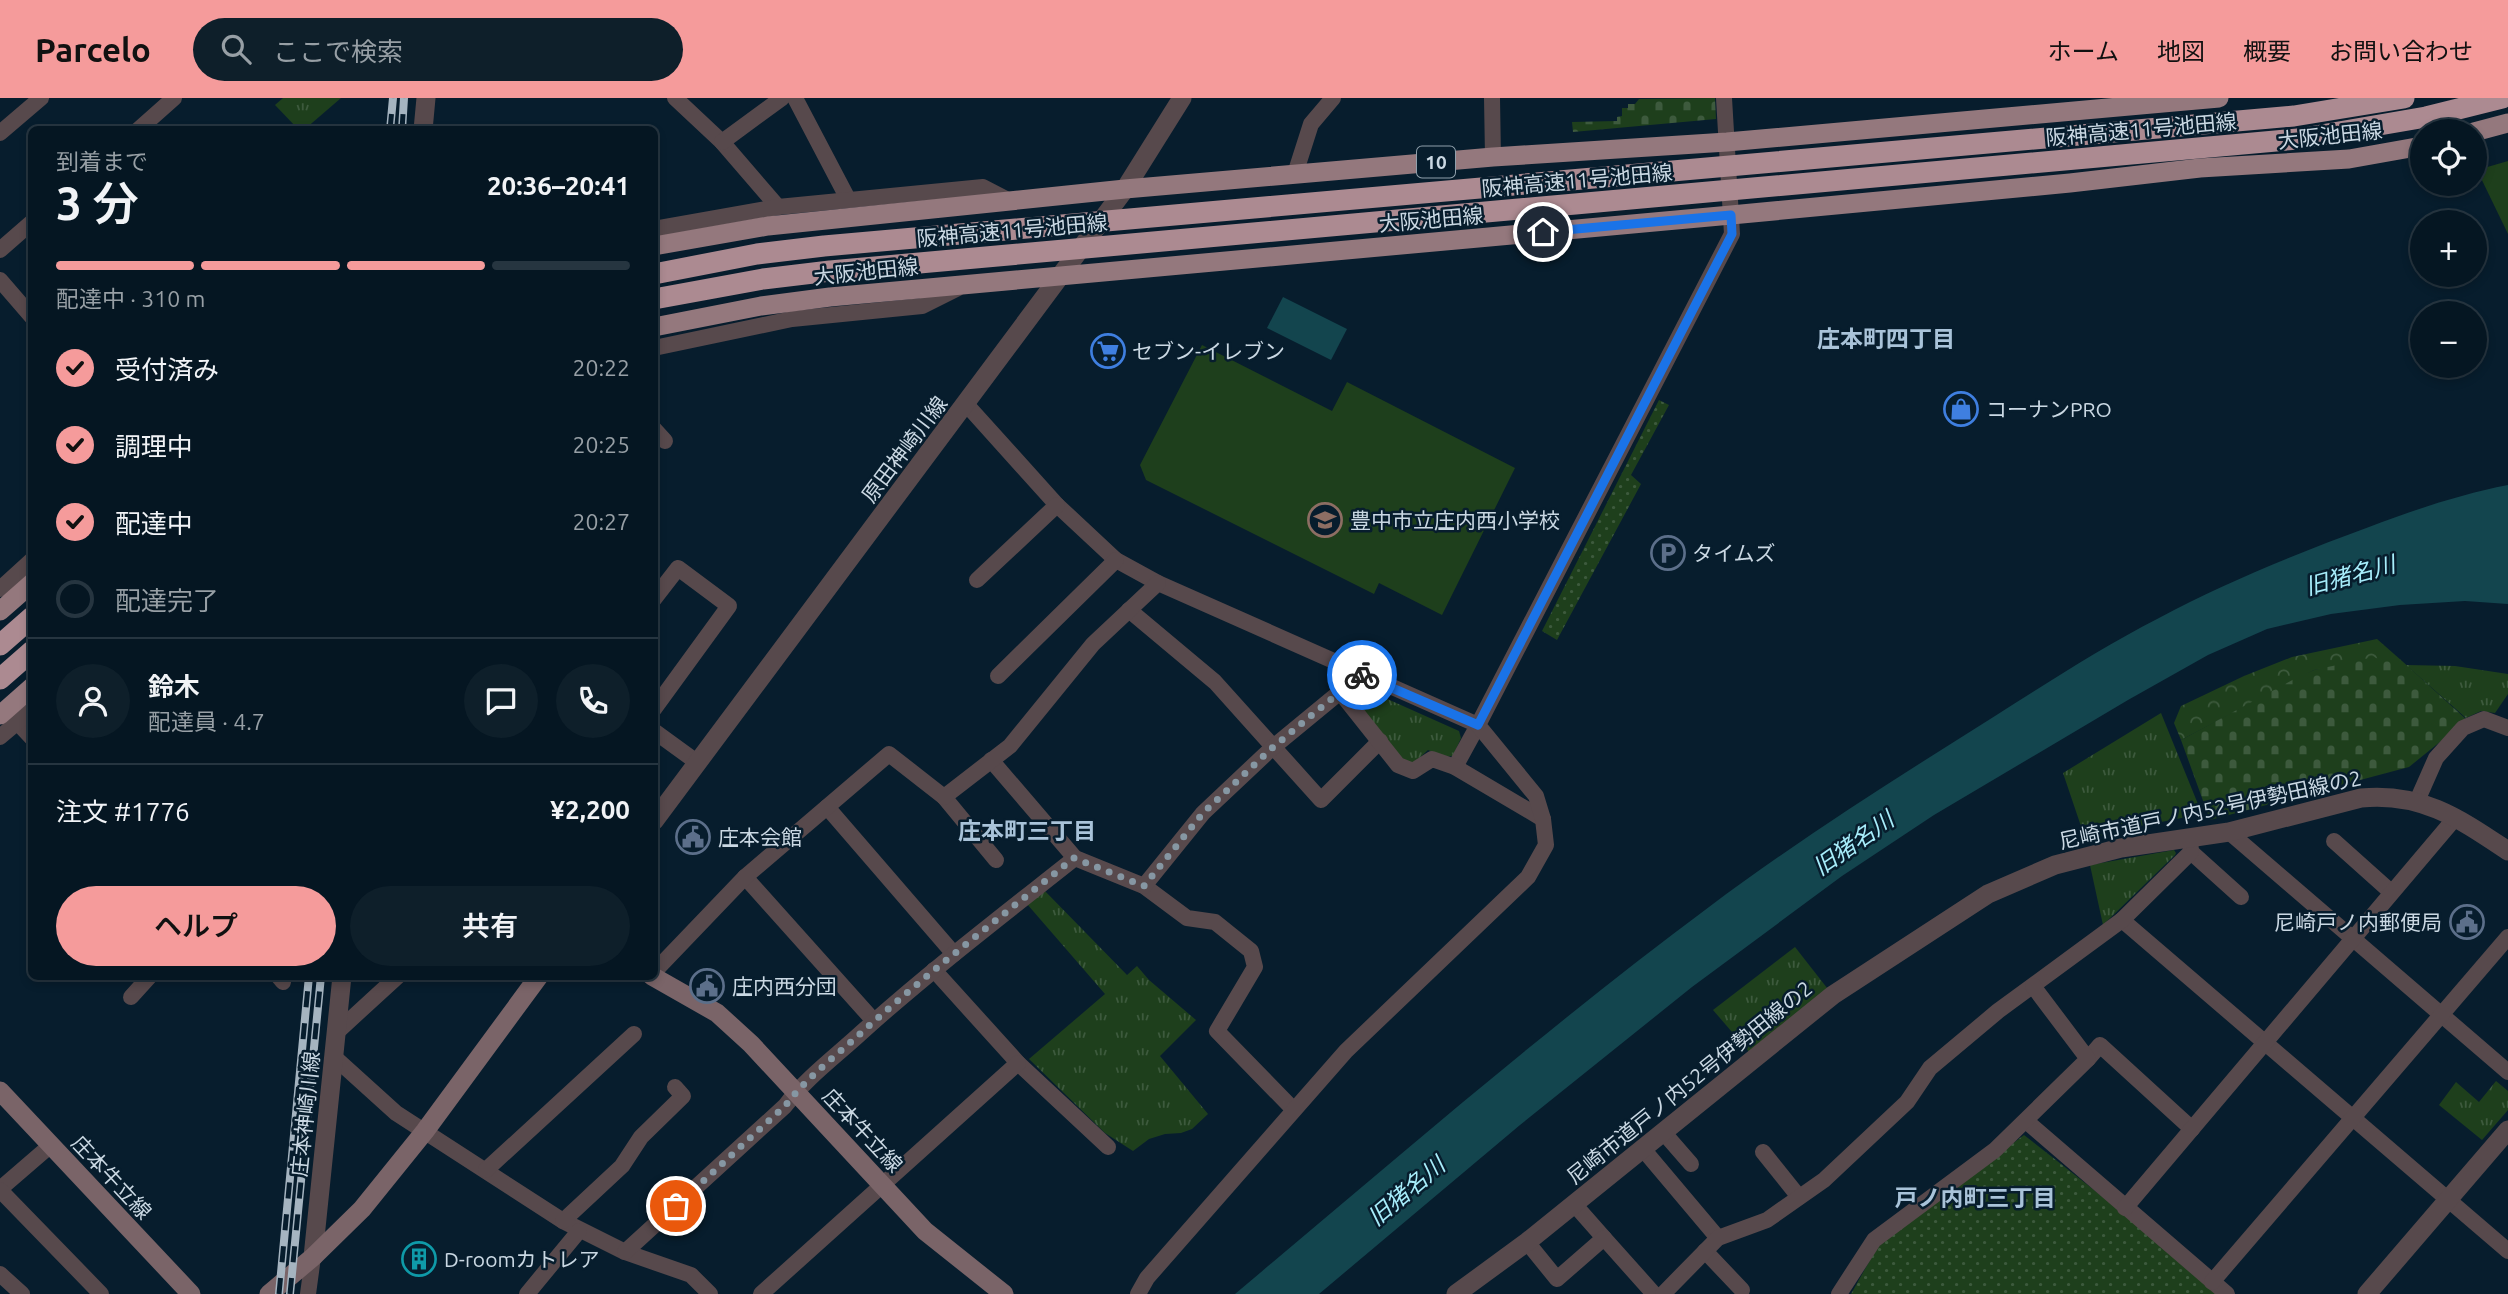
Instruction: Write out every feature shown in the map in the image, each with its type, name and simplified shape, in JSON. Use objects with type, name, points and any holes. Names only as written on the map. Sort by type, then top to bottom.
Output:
[{"type":"highway","name":"阪神高速11号池田線","points":[[658,273],[757,254],[824,246],[2294,116],[2404,98]]},
{"type":"highway","name":"阪神高速11号池田線","points":[[658,298],[763,279],[830,271],[2298,139],[2426,117],[2502,98]]},
{"type":"highway","points":[[0,645],[28,620]]},
{"type":"highway","points":[[0,679],[28,654]]},
{"type":"main road","name":"10","points":[[658,245],[768,226],[1125,189],[1493,157],[1727,142],[2220,98]]},
{"type":"main road","points":[[2487,129],[2508,123]]},
{"type":"main road","name":"大阪池田線","points":[[658,327],[761,306],[966,284],[1731,215],[2200,168],[2349,159],[2410,148]]},
{"type":"main road","points":[[0,611],[28,586]]},
{"type":"main road","points":[[8,719],[28,692]]},
{"type":"main road","name":"庄本牛立線","points":[[658,979],[717,1013],[751,1044],[925,1230],[1004,1294]]},
{"type":"main road","points":[[269,1294],[313,1257],[362,1209],[425,1131],[536,980]]},
{"type":"main road","name":"庄本牛立線","points":[[0,1091],[191,1294]]},
{"type":"street","points":[[0,133],[41,98]]},
{"type":"street","points":[[424,126],[426,98]]},
{"type":"street","points":[[675,98],[722,142],[778,207]]},
{"type":"street","points":[[722,142],[782,98]]},
{"type":"street","points":[[795,98],[848,199]]},
{"type":"street","name":"原田神崎川線","points":[[658,816],[1125,189],[1182,98]]},
{"type":"street","points":[[1295,174],[1311,124],[1333,98]]},
{"type":"street","points":[[1492,98],[1493,157]]},
{"type":"street","points":[[1455,767],[1732,234],[1724,98]]},
{"type":"street","points":[[2194,99],[2200,168]]},
{"type":"street","points":[[142,126],[168,100]]},
{"type":"street","points":[[658,228],[778,207],[983,187],[1010,201]]},
{"type":"street","points":[[0,250],[28,226]]},
{"type":"street","points":[[0,280],[28,312]]},
{"type":"street","points":[[658,347],[792,319],[922,306],[966,284]]},
{"type":"street","points":[[966,404],[1057,505],[1116,560],[1158,583],[1478,725],[1536,796],[1543,820],[1546,845],[1528,877],[1346,1051],[1147,1278],[1138,1294]]},
{"type":"street","points":[[977,580],[1057,505]]},
{"type":"street","points":[[998,676],[1116,560]]},
{"type":"street","points":[[0,589],[28,564]]},
{"type":"street","points":[[658,595],[678,568],[729,606],[658,704]]},
{"type":"street","points":[[944,797],[1010,746],[1093,644],[1158,583]]},
{"type":"street","points":[[1129,610],[1215,682],[1321,800],[1380,741]]},
{"type":"street","points":[[1144,886],[1203,813],[1272,748],[1340,692],[1356,672]]},
{"type":"street","points":[[1340,692],[1398,765],[1413,771],[1432,759],[1455,767],[1543,820]]},
{"type":"street","points":[[0,737],[8,719],[28,712]]},
{"type":"street","points":[[8,719],[28,735]]},
{"type":"street","points":[[2417,801],[2435,758],[2463,728],[2484,719],[2508,727]]},
{"type":"street","points":[[658,734],[698,763]]},
{"type":"street","points":[[658,968],[745,877],[889,754],[944,797],[996,860]]},
{"type":"street","points":[[990,760],[1074,858],[1144,886],[1187,919],[1215,922],[1251,951],[1255,967],[1217,1031],[1293,1109]]},
{"type":"street","name":"尼崎市道戸ノ内52号伊勢田線の2","points":[[1456,1294],[1527,1242],[1833,995],[1988,894],[2055,865],[2121,848],[2191,845],[2228,832],[2361,798],[2393,797],[2417,801],[2456,817],[2508,851]]},
{"type":"street","points":[[827,807],[954,954]]},
{"type":"street","points":[[2125,1208],[2456,817]]},
{"type":"street","points":[[2228,832],[2508,1072]]},
{"type":"street","points":[[2333,841],[2391,892]]},
{"type":"street","points":[[1663,1294],[1718,1238],[1766,1220],[1824,1180],[1907,1102],[1930,1068],[1998,1011],[2122,920],[2191,845],[2241,897]]},
{"type":"street","points":[[625,1252],[874,1021],[933,970],[1074,858]]},
{"type":"street","points":[[745,877],[874,1021]]},
{"type":"street","points":[[2122,920],[2508,1251]]},
{"type":"street","points":[[2212,1282],[2443,1016],[2508,937]]},
{"type":"street","points":[[933,970],[1017,1063],[1108,1147]]},
{"type":"street","points":[[131,997],[146,980]]},
{"type":"street","name":"庄本神崎川線","points":[[313,1257],[342,980]]},
{"type":"street","points":[[338,1031],[394,980]]},
{"type":"street","points":[[2033,986],[2088,1059]]},
{"type":"street","points":[[486,1170],[634,1034]]},
{"type":"street","points":[[1839,1294],[1874,1240],[1995,1150],[2099,1045],[2192,1129]]},
{"type":"street","points":[[333,1056],[396,1113],[563,1222],[625,1252],[691,1275],[710,1294]]},
{"type":"street","points":[[761,1294],[1017,1063]]},
{"type":"street","points":[[563,1222],[622,1166],[641,1137],[683,1096],[676,1087]]},
{"type":"street","points":[[2026,1121],[2227,1294]]},
{"type":"street","points":[[2368,1294],[2508,1130]]},
{"type":"street","points":[[1664,1133],[1691,1164]]},
{"type":"street","points":[[51,1145],[0,1189],[101,1294]]},
{"type":"street","points":[[1643,1149],[1718,1238]]},
{"type":"street","points":[[1763,1152],[1799,1197]]},
{"type":"street","points":[[1574,1204],[1654,1294]]},
{"type":"street","points":[[527,1294],[579,1231]]},
{"type":"street","points":[[1527,1242],[1557,1279],[1604,1238]]},
{"type":"street","points":[[1705,1251],[1742,1290]]},
{"type":"street","points":[[308,1294],[313,1257]]},
{"type":"street","points":[[0,1274],[22,1294]]},
{"type":"green space","points":[[283,98],[341,98],[308,126],[295,126],[275,105]]},
{"type":"green space","points":[[1715,98],[1716,119],[1573,132],[1572,122],[1617,121],[1617,117],[1622,116],[1622,108],[1628,108],[1628,104],[1635,104],[1639,99]]},
{"type":"green space","points":[[2508,161],[2508,234],[2487,191],[2487,167]]},
{"type":"green space","points":[[1202,345],[1332,411],[1347,382],[1515,468],[1442,615],[1379,583],[1374,594],[1146,480],[1140,465]]},
{"type":"green space","points":[[1659,400],[1669,405],[1631,475],[1641,484],[1557,640],[1542,631]]},
{"type":"green space","points":[[2377,639],[2402,661],[2314,670],[2181,740],[2174,723],[2181,706],[2292,657]]},
{"type":"green space","points":[[2374,657],[2383,661],[2402,661],[2467,720],[2409,767],[2210,820],[2181,740],[2314,670]]},
{"type":"green space","points":[[2406,665],[2455,666],[2508,674],[2508,694],[2495,713],[2481,711],[2466,718]]},
{"type":"green space","points":[[1356,685],[1459,731],[1461,738],[1453,756],[1445,757],[1428,750],[1414,763],[1403,761],[1350,692]]},
{"type":"green space","points":[[2161,713],[2202,814],[2120,830],[2086,841],[2063,773]]},
{"type":"green space","points":[[2174,850],[2175,855],[2103,925],[2090,865]]},
{"type":"green space","points":[[1043,889],[1127,975],[1137,966],[1149,980],[1196,1020],[1160,1056],[1208,1114],[1192,1129],[1149,1139],[1133,1151],[1105,1133],[1029,1059],[1105,994],[1027,904]]},
{"type":"green space","points":[[1795,947],[1831,993],[1751,1054],[1713,1010]]},
{"type":"green space","points":[[2496,1081],[2508,1091],[2508,1110],[2482,1140],[2439,1105],[2456,1082],[2479,1102]]},
{"type":"green space","points":[[2024,1135],[2117,1208],[2217,1294],[1851,1294],[1879,1244]]},
{"type":"water","points":[[1283,297],[1347,329],[1331,360],[1267,328]]},
{"type":"water","name":"旧猪名川","points":[[2508,485],[2508,604],[2465,601],[2400,605],[2331,614],[2267,629],[2208,655],[1934,815],[1842,876],[1692,987],[1520,1125],[1319,1294],[1235,1294],[1469,1097],[1648,953],[1779,857],[1922,762],[2096,653],[2210,592],[2386,521],[2455,498]]},
{"type":"railway","points":[[390,126],[393,98]]},
{"type":"railway","points":[[402,126],[404,98]]},
{"type":"railway","points":[[279,1294],[309,980]]},
{"type":"railway","points":[[290,1294],[321,980]]},
{"type":"way so far","points":[[676,1206],[785,1106],[796,1091],[874,1021],[933,970],[1074,858],[1144,886],[1203,813],[1272,748],[1340,692],[1356,672],[1362,675]]},
{"type":"place","name":"セブン-イレブン","points":[[1108,351]]},
{"type":"place","name":"コーナンPRO","points":[[1961,409]]},
{"type":"place","name":"豊中市立庄内西小学校","points":[[1325,520]]},
{"type":"place","name":"タイムズ","points":[[1668,553]]},
{"type":"place","name":"庄本会館","points":[[693,837]]},
{"type":"place","name":"尼崎戸ノ内郵便局","points":[[2467,922]]},
{"type":"place","name":"庄内西分団","points":[[707,986]]},
{"type":"place","name":"D-roomカトレア","points":[[419,1259]]},
{"type":"district","name":"庄本町四丁目","points":[[1886,338]]},
{"type":"district","name":"庄本町三丁目","points":[[1027,830]]},
{"type":"district","name":"戸ノ内町三丁目","points":[[1975,1197]]},
{"type":"route","points":[[1362,675],[1478,725],[1732,234],[1731,215],[1543,232]]}]
